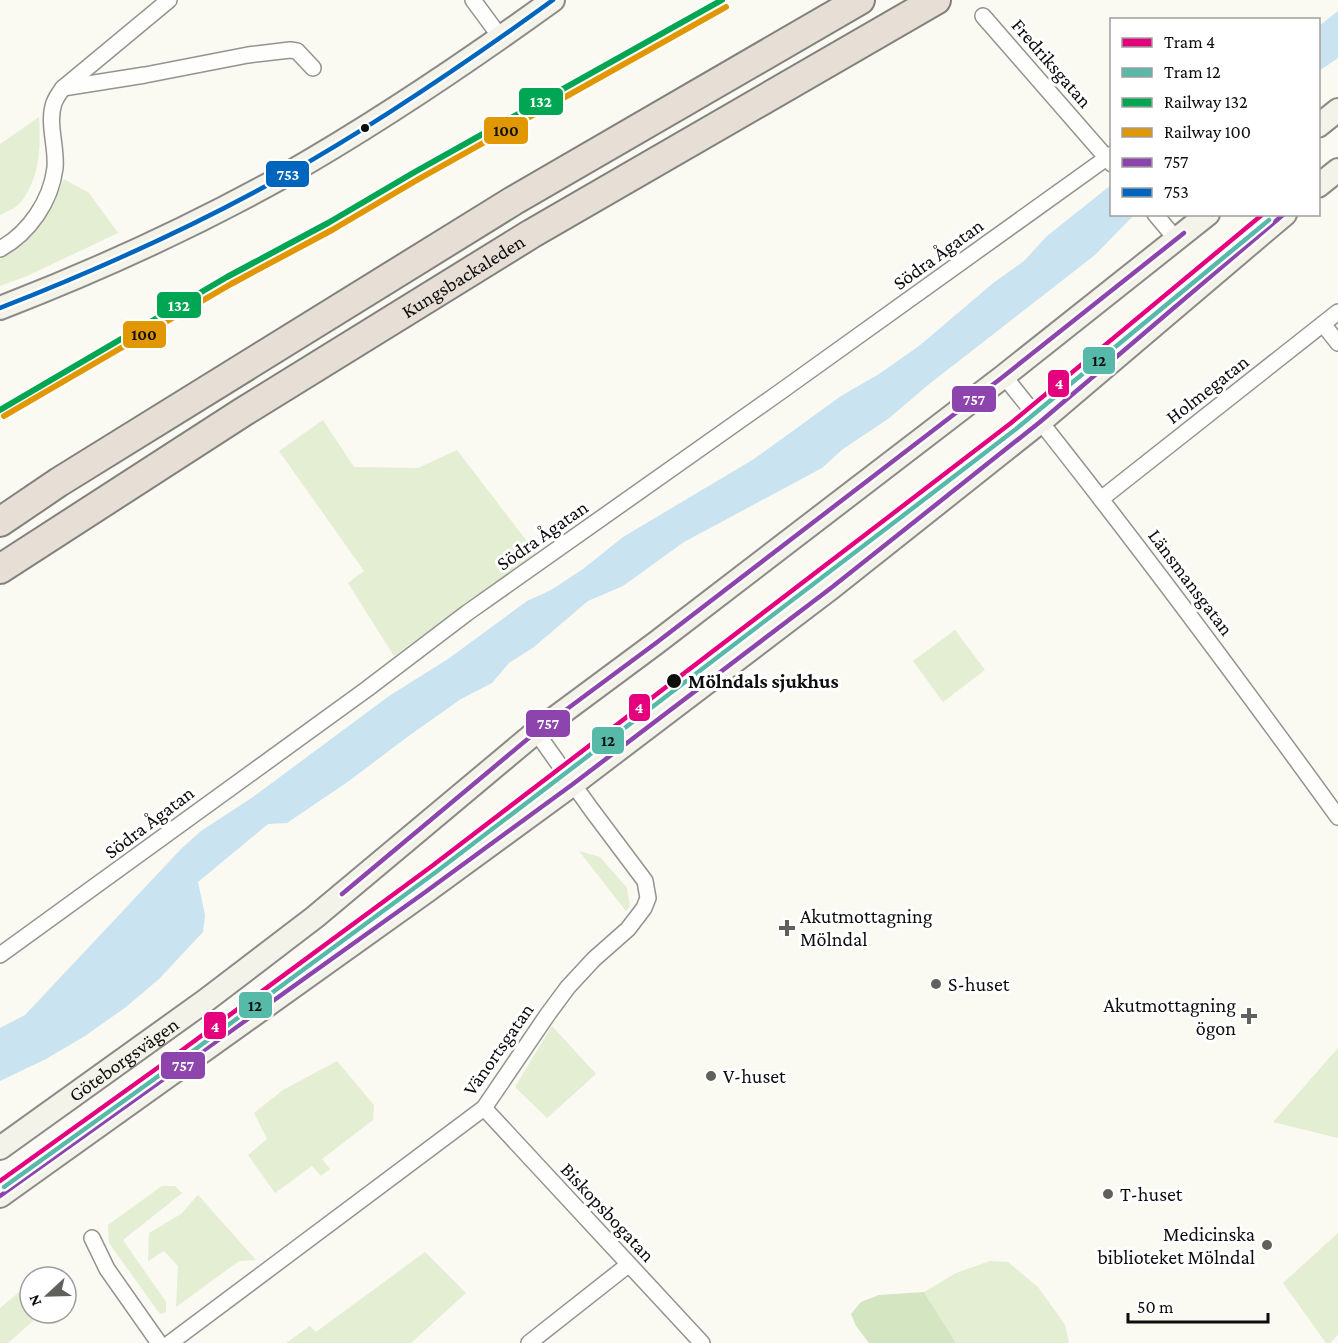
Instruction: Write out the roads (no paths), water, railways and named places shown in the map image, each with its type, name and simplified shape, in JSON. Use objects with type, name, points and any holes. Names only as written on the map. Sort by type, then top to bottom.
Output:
[{"type":"highway","name":"Kungsbackaleden","points":[[0,522],[58,482],[513,201],[860,0]]},
{"type":"highway","name":"Kungsbackaleden","points":[[0,569],[243,412],[531,234],[936,0]]},
{"type":"highway","points":[[0,499],[58,482]]},
{"type":"main road","points":[[0,308],[144,247],[283,176],[388,114],[553,0]]},
{"type":"main road","points":[[1320,124],[1338,110]]},
{"type":"main road","points":[[1320,184],[1338,170]]},
{"type":"main road","name":"Göteborgsvägen","points":[[0,1148],[205,1001],[315,916],[536,732],[656,643],[1004,376],[1205,216]]},
{"type":"main road","name":"Göteborgsvägen","points":[[0,1196],[573,784],[831,588],[1040,422],[1283,216]]},
{"type":"street","points":[[0,249],[13,242],[35,219],[49,191],[55,167],[52,113],[54,103],[63,88],[169,0]]},
{"type":"street","points":[[473,0],[501,38]]},
{"type":"street","name":"Fredriksgatan","points":[[983,16],[1110,159]]},
{"type":"street","points":[[63,88],[290,50],[297,51],[313,68]]},
{"type":"street","name":"Södra Ågatan","points":[[0,956],[367,689],[467,613],[1110,159]]},
{"type":"street","points":[[1157,216],[1176,239]]},
{"type":"street","name":"Holmegatan","points":[[1101,499],[1338,312]]},
{"type":"street","points":[[1323,324],[1338,343]]},
{"type":"street","name":"Länsmansgatan","points":[[1004,376],[1227,663],[1338,818]]},
{"type":"street","name":"Vänortsgatan","points":[[170,1343],[484,1108],[568,987],[639,918],[648,898],[645,881],[536,732]]},
{"type":"street","name":"Biskopsbogatan","points":[[484,1108],[702,1343]]},
{"type":"street","points":[[92,1238],[107,1269],[159,1343]]},
{"type":"street","points":[[529,1343],[628,1264]]},
{"type":"water","points":[[1338,11],[1338,58],[1320,70],[1320,25]]},
{"type":"water","points":[[1110,186],[1110,216],[1133,216],[1095,255],[928,385],[888,419],[843,449],[822,468],[684,542],[623,586],[588,601],[534,647],[509,663],[492,683],[461,699],[287,823],[268,824],[198,882],[205,915],[203,932],[159,979],[126,1007],[85,1036],[46,1059],[0,1081],[0,1028],[25,1015],[181,849],[201,831],[253,797],[389,696],[448,659],[527,601],[551,590],[583,569],[623,537],[754,459],[841,396],[879,374],[919,346],[992,284],[1024,261],[1047,236]]},
{"type":"tram line","name":"4","points":[[0,1181],[432,866],[891,515],[1011,423],[1261,216]]},
{"type":"tram line","name":"12","points":[[4,1187],[436,872],[896,521],[1016,429],[1269,220]]},
{"type":"rail line","name":"132","points":[[0,410],[227,277],[328,223],[722,0]]},
{"type":"rail line","name":"100","points":[[4,416],[231,284],[332,230],[726,7]]},
{"type":"place","name":"Mölndals sjukhus","points":[[674,681]]},
{"type":"place","name":"Akutmottagning Mölndal","points":[[787,928]]},
{"type":"place","name":"S-huset","points":[[936,984]]},
{"type":"place","name":"Akutmottagning ögon","points":[[1249,1016]]},
{"type":"place","name":"V-huset","points":[[711,1076]]},
{"type":"place","name":"T-huset","points":[[1108,1194]]},
{"type":"place","name":"Medicinska biblioteket Mölndal","points":[[1267,1245]]}]
